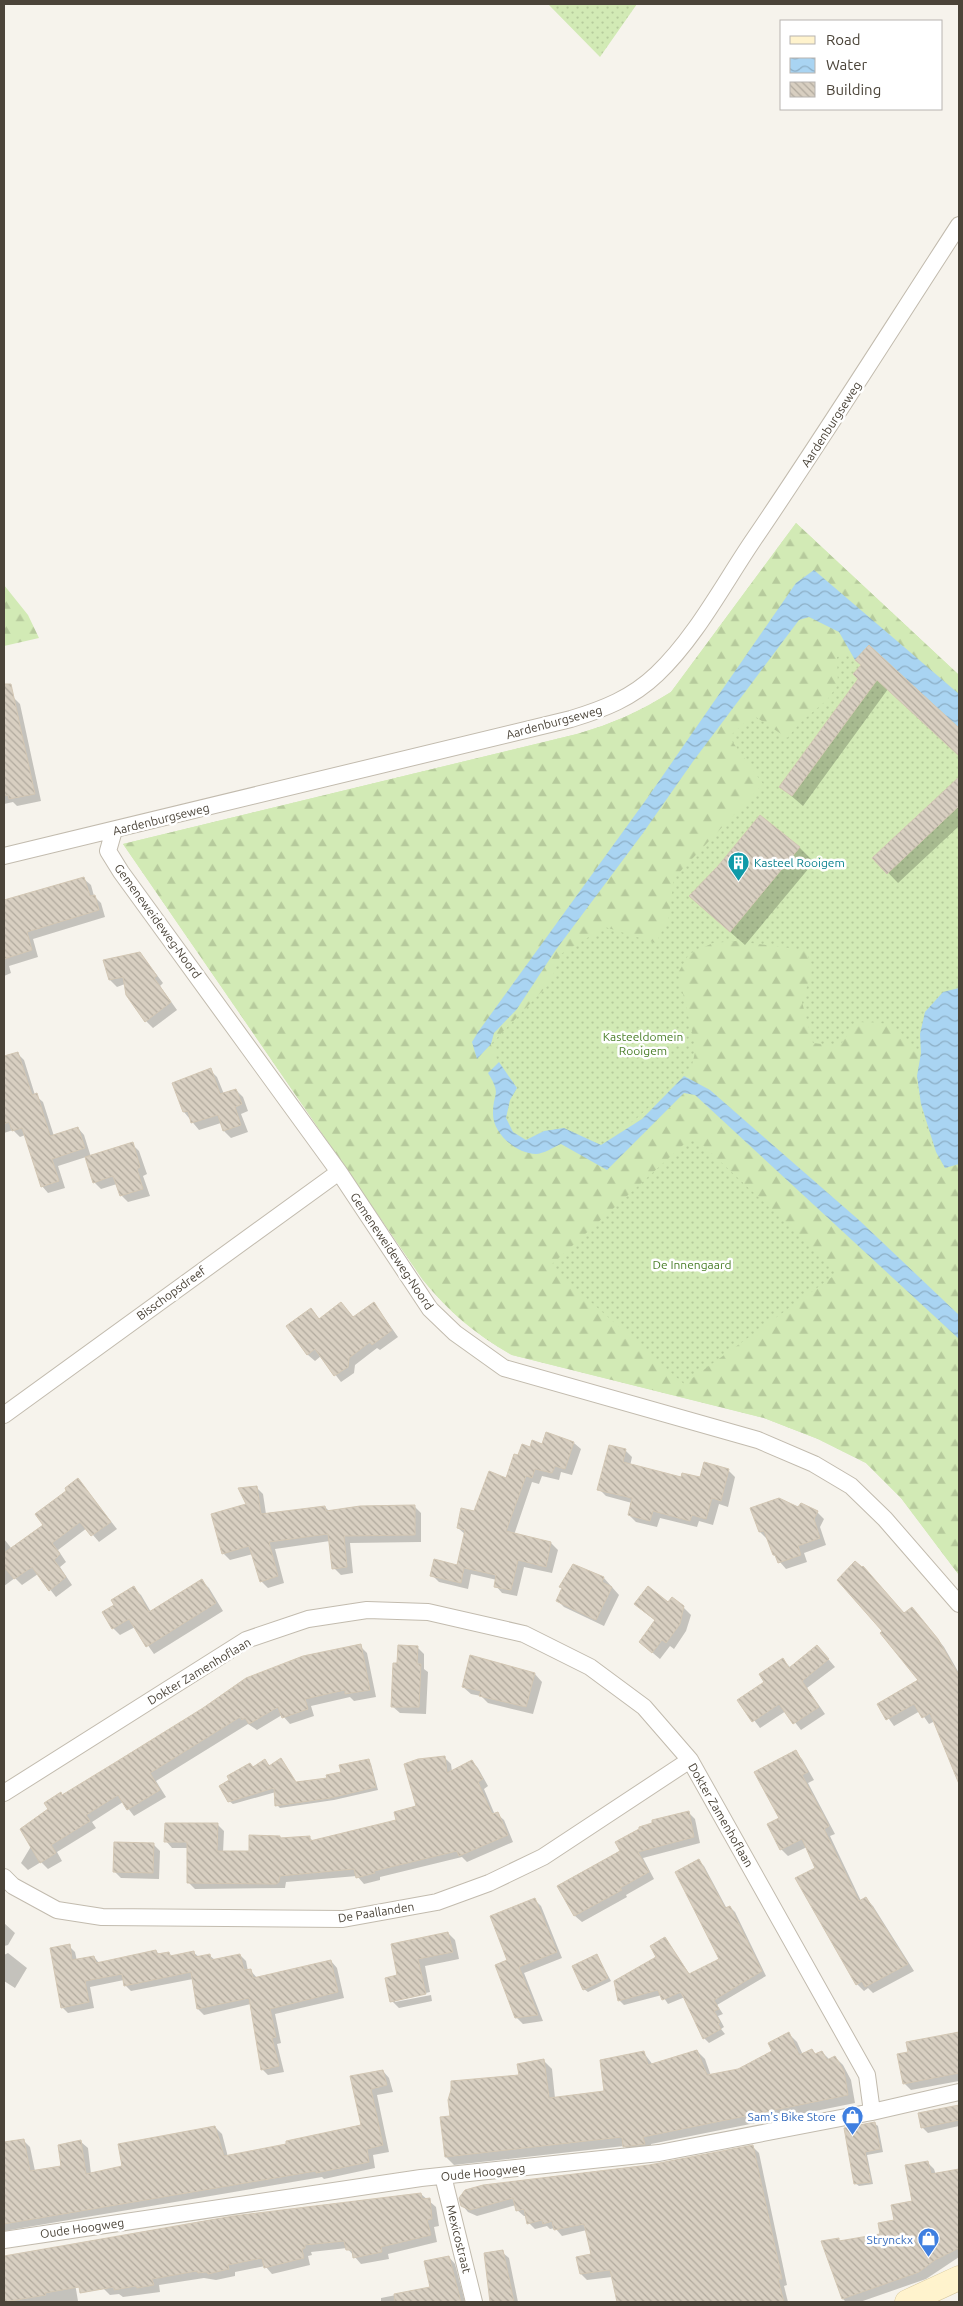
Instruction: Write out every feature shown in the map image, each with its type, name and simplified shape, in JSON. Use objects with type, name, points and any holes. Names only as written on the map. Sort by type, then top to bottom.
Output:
[{"type":"street","name":"Aardenburgseweg","points":[[4,856],[571,719],[604,709],[633,695],[658,674],[684,643],[777,506],[959,225]]},
{"type":"street","name":"Gemeneweideweg-Noord","points":[[114,830],[108,851],[121,872],[339,1172],[430,1309],[478,1352],[504,1368],[758,1440],[814,1464],[851,1486],[884,1519],[959,1604]]},
{"type":"street","name":"Bisschopsdreef","points":[[4,1415],[339,1172]]},
{"type":"street","name":"Dokter Zamenhoflaan","points":[[4,1793],[246,1640],[308,1618],[367,1610],[428,1612],[524,1634],[590,1667],[644,1707],[690,1760],[867,2075],[872,2112]]},
{"type":"street","name":"De Paallanden","points":[[4,1876],[13,1886],[57,1910],[102,1917],[343,1919],[437,1902],[489,1883],[544,1857],[690,1760]]},
{"type":"street","name":"Oude Hoogweg","points":[[4,2240],[443,2176],[658,2153],[872,2112],[959,2092]]},
{"type":"street","name":"Mexicostraat","points":[[443,2176],[474,2302]]},
{"type":"street","points":[[908,2302],[959,2278]]},
{"type":"green space","points":[[548,4],[637,4],[600,57]]},
{"type":"green space","name":"Kasteeldomein Rooigem","points":[[796,523],[959,675],[959,1575],[901,1498],[866,1463],[818,1439],[764,1418],[512,1355],[463,1322],[423,1280],[123,844],[577,734],[637,711],[671,692]]},
{"type":"green space","name":"Kasteeldomein Rooigem","points":[[796,523],[959,675],[959,731],[869,645],[837,657],[838,685],[827,700],[801,722],[787,738],[753,715],[729,737],[763,784],[674,878],[669,917],[656,943],[605,927],[561,954],[550,983],[491,1044],[497,1059],[517,1088],[510,1100],[506,1118],[514,1132],[526,1140],[544,1131],[564,1128],[601,1145],[637,1118],[691,1069],[696,1048],[678,973],[689,954],[713,943],[736,941],[805,950],[813,967],[802,1002],[813,1043],[839,1046],[858,1022],[878,1023],[897,1029],[913,1051],[921,1053],[917,1076],[919,1100],[925,1124],[945,1168],[959,1164],[959,1575],[901,1498],[866,1463],[818,1439],[764,1418],[512,1355],[463,1322],[423,1280],[123,844],[577,734],[626,716],[671,692]],"holes":[[[693,1136],[839,1272],[684,1384],[550,1266]]]},
{"type":"green space","points":[[4,585],[28,615],[39,638],[4,646]]},
{"type":"water","points":[[814,570],[959,694],[959,728],[869,645],[855,660],[839,632],[809,617],[799,620],[555,951],[517,1009],[494,1033],[491,1044],[477,1059],[472,1042],[478,1032],[648,797],[796,583]]},
{"type":"water","points":[[959,988],[959,1164],[945,1168],[936,1152],[921,1104],[917,1076],[921,1053],[920,1034],[925,1012],[943,992]]},
{"type":"water","points":[[499,1062],[517,1088],[510,1100],[506,1118],[513,1132],[526,1140],[544,1131],[564,1128],[601,1145],[642,1119],[684,1076],[710,1090],[860,1221],[959,1315],[959,1339],[695,1095],[684,1093],[607,1170],[561,1144],[536,1154],[521,1151],[507,1142],[497,1129],[494,1121],[493,1107],[496,1090],[488,1073]]},
{"type":"building","points":[[869,645],[959,728],[959,756],[877,680],[792,796],[779,787],[858,679],[853,674],[861,665],[855,660]]},
{"type":"building","points":[[4,684],[11,684],[35,794],[9,799],[8,795],[4,796]]},
{"type":"building","points":[[959,777],[959,806],[887,874],[872,858]]},
{"type":"building","name":"Kasteel Rooigem","points":[[760,815],[800,847],[730,932],[689,896],[718,866]]},
{"type":"building","points":[[84,877],[90,896],[95,895],[99,910],[27,932],[32,950],[4,959],[4,900]]},
{"type":"building","points":[[140,952],[157,976],[154,978],[171,1002],[145,1022],[126,995],[123,977],[109,980],[103,960]]},
{"type":"building","points":[[18,1052],[32,1095],[37,1093],[50,1136],[78,1127],[85,1148],[52,1159],[59,1181],[41,1187],[22,1128],[12,1131],[9,1122],[4,1124],[4,1056]]},
{"type":"building","points":[[211,1068],[220,1094],[236,1089],[242,1104],[235,1107],[241,1125],[223,1131],[218,1115],[191,1123],[188,1111],[183,1112],[172,1083]]},
{"type":"building","points":[[133,1142],[140,1167],[137,1169],[143,1189],[120,1196],[113,1176],[93,1183],[85,1157]]},
{"type":"building","points":[[341,1302],[353,1317],[374,1302],[392,1330],[372,1345],[370,1342],[349,1358],[348,1367],[334,1376],[315,1349],[307,1355],[286,1326],[311,1308],[319,1319]]},
{"type":"building","points":[[546,1432],[574,1442],[565,1469],[555,1466],[552,1473],[535,1469],[532,1478],[526,1476],[506,1531],[551,1542],[546,1567],[518,1560],[511,1590],[494,1587],[496,1575],[464,1568],[461,1583],[430,1576],[434,1559],[457,1565],[465,1530],[457,1528],[461,1508],[474,1511],[489,1471],[506,1478],[514,1454],[518,1455],[522,1444],[530,1447],[532,1440],[542,1444]]},
{"type":"building","points":[[609,1445],[626,1449],[623,1462],[681,1477],[682,1473],[700,1477],[704,1462],[729,1469],[721,1501],[712,1498],[706,1519],[692,1515],[690,1521],[653,1511],[650,1521],[628,1515],[632,1498],[597,1490]]},
{"type":"building","points":[[78,1478],[111,1522],[91,1536],[80,1522],[52,1543],[60,1554],[54,1560],[66,1577],[49,1591],[32,1567],[14,1579],[4,1567],[4,1553],[43,1525],[35,1514],[66,1491],[65,1488]]},
{"type":"building","points":[[257,1486],[261,1514],[325,1506],[326,1511],[360,1506],[415,1505],[415,1535],[344,1536],[347,1567],[332,1569],[328,1534],[269,1542],[278,1576],[260,1582],[249,1546],[222,1554],[211,1514],[246,1504],[238,1488]]},
{"type":"building","points":[[779,1498],[798,1507],[801,1503],[818,1511],[814,1519],[820,1538],[798,1546],[801,1555],[778,1563],[764,1531],[759,1532],[750,1508]]},
{"type":"building","points":[[855,1561],[863,1566],[904,1613],[912,1607],[938,1639],[959,1676],[959,1784],[930,1713],[922,1718],[914,1704],[886,1720],[877,1704],[918,1680],[880,1633],[882,1631],[837,1580]]},
{"type":"building","points":[[573,1564],[604,1577],[602,1582],[612,1587],[596,1620],[556,1601],[562,1588],[559,1587]]},
{"type":"building","points":[[202,1579],[216,1603],[146,1647],[129,1619],[112,1629],[102,1612],[114,1605],[111,1600],[134,1586],[149,1612]]},
{"type":"building","points":[[648,1586],[668,1602],[672,1597],[684,1606],[680,1624],[666,1643],[662,1640],[652,1653],[639,1642],[655,1620],[634,1604]]},
{"type":"building","points":[[361,1644],[370,1690],[345,1694],[345,1690],[305,1699],[308,1709],[282,1718],[278,1707],[249,1724],[245,1718],[242,1720],[240,1717],[150,1773],[160,1790],[127,1810],[118,1795],[86,1815],[90,1821],[51,1845],[56,1853],[40,1863],[20,1829],[48,1809],[44,1803],[61,1792],[62,1795],[116,1762],[203,1708],[246,1678],[303,1656]]},
{"type":"building","points":[[398,1645],[418,1646],[417,1664],[421,1664],[419,1707],[391,1707],[393,1663],[397,1663]]},
{"type":"building","points":[[817,1645],[829,1659],[802,1681],[819,1707],[793,1724],[779,1704],[752,1722],[737,1700],[764,1682],[759,1674],[783,1658],[789,1668]]},
{"type":"building","points":[[470,1655],[535,1673],[526,1707],[479,1696],[481,1691],[462,1687]]},
{"type":"building","points":[[796,1750],[808,1772],[802,1775],[829,1826],[824,1829],[859,1901],[866,1897],[908,1964],[865,1987],[862,1981],[856,1985],[795,1878],[815,1868],[802,1839],[780,1850],[767,1824],[779,1818],[754,1772]]},
{"type":"building","points":[[445,1756],[447,1773],[472,1760],[483,1779],[478,1782],[492,1814],[498,1812],[508,1835],[459,1856],[457,1851],[374,1871],[375,1873],[356,1878],[354,1869],[280,1876],[279,1882],[276,1884],[187,1883],[187,1842],[164,1842],[165,1823],[218,1823],[217,1851],[249,1851],[249,1835],[280,1836],[280,1838],[310,1836],[310,1841],[396,1820],[394,1812],[416,1806],[404,1764],[418,1759]]},
{"type":"building","points":[[281,1758],[296,1782],[327,1778],[326,1775],[341,1772],[339,1765],[369,1759],[376,1787],[330,1798],[275,1806],[274,1788],[228,1802],[219,1786],[229,1780],[227,1776],[250,1763],[253,1767],[265,1759],[269,1766]]},
{"type":"building","points":[[689,1811],[694,1837],[638,1852],[649,1872],[620,1888],[622,1890],[574,1916],[557,1886],[620,1851],[615,1842],[639,1829],[639,1827],[652,1823],[652,1820]]},
{"type":"building","points":[[114,1842],[154,1843],[153,1873],[113,1872]]},
{"type":"building","points":[[699,1859],[725,1908],[730,1906],[762,1971],[714,2000],[719,2009],[714,2011],[720,2022],[718,2024],[721,2029],[703,2039],[681,1992],[662,2000],[658,1990],[618,2001],[614,1981],[656,1957],[650,1946],[665,1937],[689,1974],[719,1959],[675,1872]]},
{"type":"building","points":[[535,1898],[557,1952],[519,1967],[538,2015],[515,2018],[495,1965],[507,1960],[490,1916]]},
{"type":"building","points":[[448,1932],[453,1952],[418,1959],[426,1994],[390,2002],[385,1978],[397,1975],[391,1944]]},
{"type":"building","points":[[70,1944],[72,1960],[94,1956],[96,1963],[156,1950],[157,1954],[169,1952],[170,1956],[194,1951],[195,1957],[210,1954],[211,1960],[240,1954],[244,1970],[251,1969],[253,1978],[331,1960],[338,1992],[270,2009],[276,2037],[272,2038],[279,2066],[261,2070],[249,1998],[197,2009],[191,1972],[124,1986],[122,1974],[85,1981],[89,2002],[61,2008],[50,1948]]},
{"type":"building","points":[[597,1954],[608,1978],[583,1990],[572,1966]]},
{"type":"building","points":[[789,2032],[799,2055],[812,2049],[815,2054],[822,2051],[827,2060],[835,2056],[844,2071],[848,2095],[643,2137],[645,2144],[623,2147],[622,2137],[445,2157],[440,2117],[450,2116],[448,2100],[451,2081],[519,2075],[517,2064],[544,2059],[549,2098],[604,2091],[600,2060],[644,2051],[648,2065],[697,2050],[707,2075],[738,2069],[772,2051],[768,2043]]},
{"type":"building","points":[[959,2032],[959,2073],[903,2084],[897,2054],[908,2052],[906,2042]]},
{"type":"building","points":[[383,2070],[387,2085],[371,2089],[383,2145],[367,2149],[369,2162],[316,2173],[316,2171],[4,2224],[4,2142],[24,2139],[30,2171],[61,2166],[58,2145],[81,2140],[86,2174],[122,2166],[118,2144],[215,2126],[224,2156],[286,2144],[286,2141],[361,2125],[350,2076]]},
{"type":"building","points":[[959,2105],[959,2120],[921,2128],[918,2113]]},
{"type":"building","points":[[875,2122],[880,2149],[865,2152],[871,2182],[854,2184],[844,2128]]},
{"type":"building","points":[[753,2145],[782,2279],[778,2279],[784,2302],[617,2302],[610,2270],[580,2274],[576,2257],[591,2254],[584,2224],[554,2230],[552,2221],[543,2224],[542,2220],[527,2224],[524,2209],[516,2211],[513,2198],[470,2210],[461,2206],[459,2198],[465,2190],[483,2185],[649,2165]]},
{"type":"building","points":[[928,2161],[931,2174],[959,2169],[959,2248],[935,2260],[919,2272],[842,2299],[821,2241],[839,2238],[839,2241],[880,2234],[878,2223],[894,2220],[891,2205],[912,2201],[905,2165]]},
{"type":"building","points":[[421,2193],[422,2199],[430,2198],[432,2219],[427,2220],[431,2235],[381,2247],[382,2252],[353,2258],[352,2250],[346,2250],[344,2241],[305,2245],[305,2248],[302,2249],[304,2258],[264,2268],[262,2258],[228,2265],[229,2269],[208,2274],[207,2272],[198,2273],[197,2271],[152,2279],[154,2285],[137,2288],[136,2286],[114,2290],[114,2287],[80,2293],[79,2287],[4,2302],[4,2256],[233,2216]]},
{"type":"building","points":[[503,2250],[514,2302],[490,2302],[484,2253]]},
{"type":"building","points":[[449,2256],[461,2302],[395,2302],[394,2294],[430,2287],[424,2261]]},
{"type":"place","name":"Kasteel Rooigem","points":[[738,881]]},
{"type":"place","name":"Sam's Bike Store","points":[[852,2135]]},
{"type":"place","name":"Strynckx","points":[[929,2258]]},
{"type":"park label","name":"De Innengaard","points":[[692,1264]]}]
